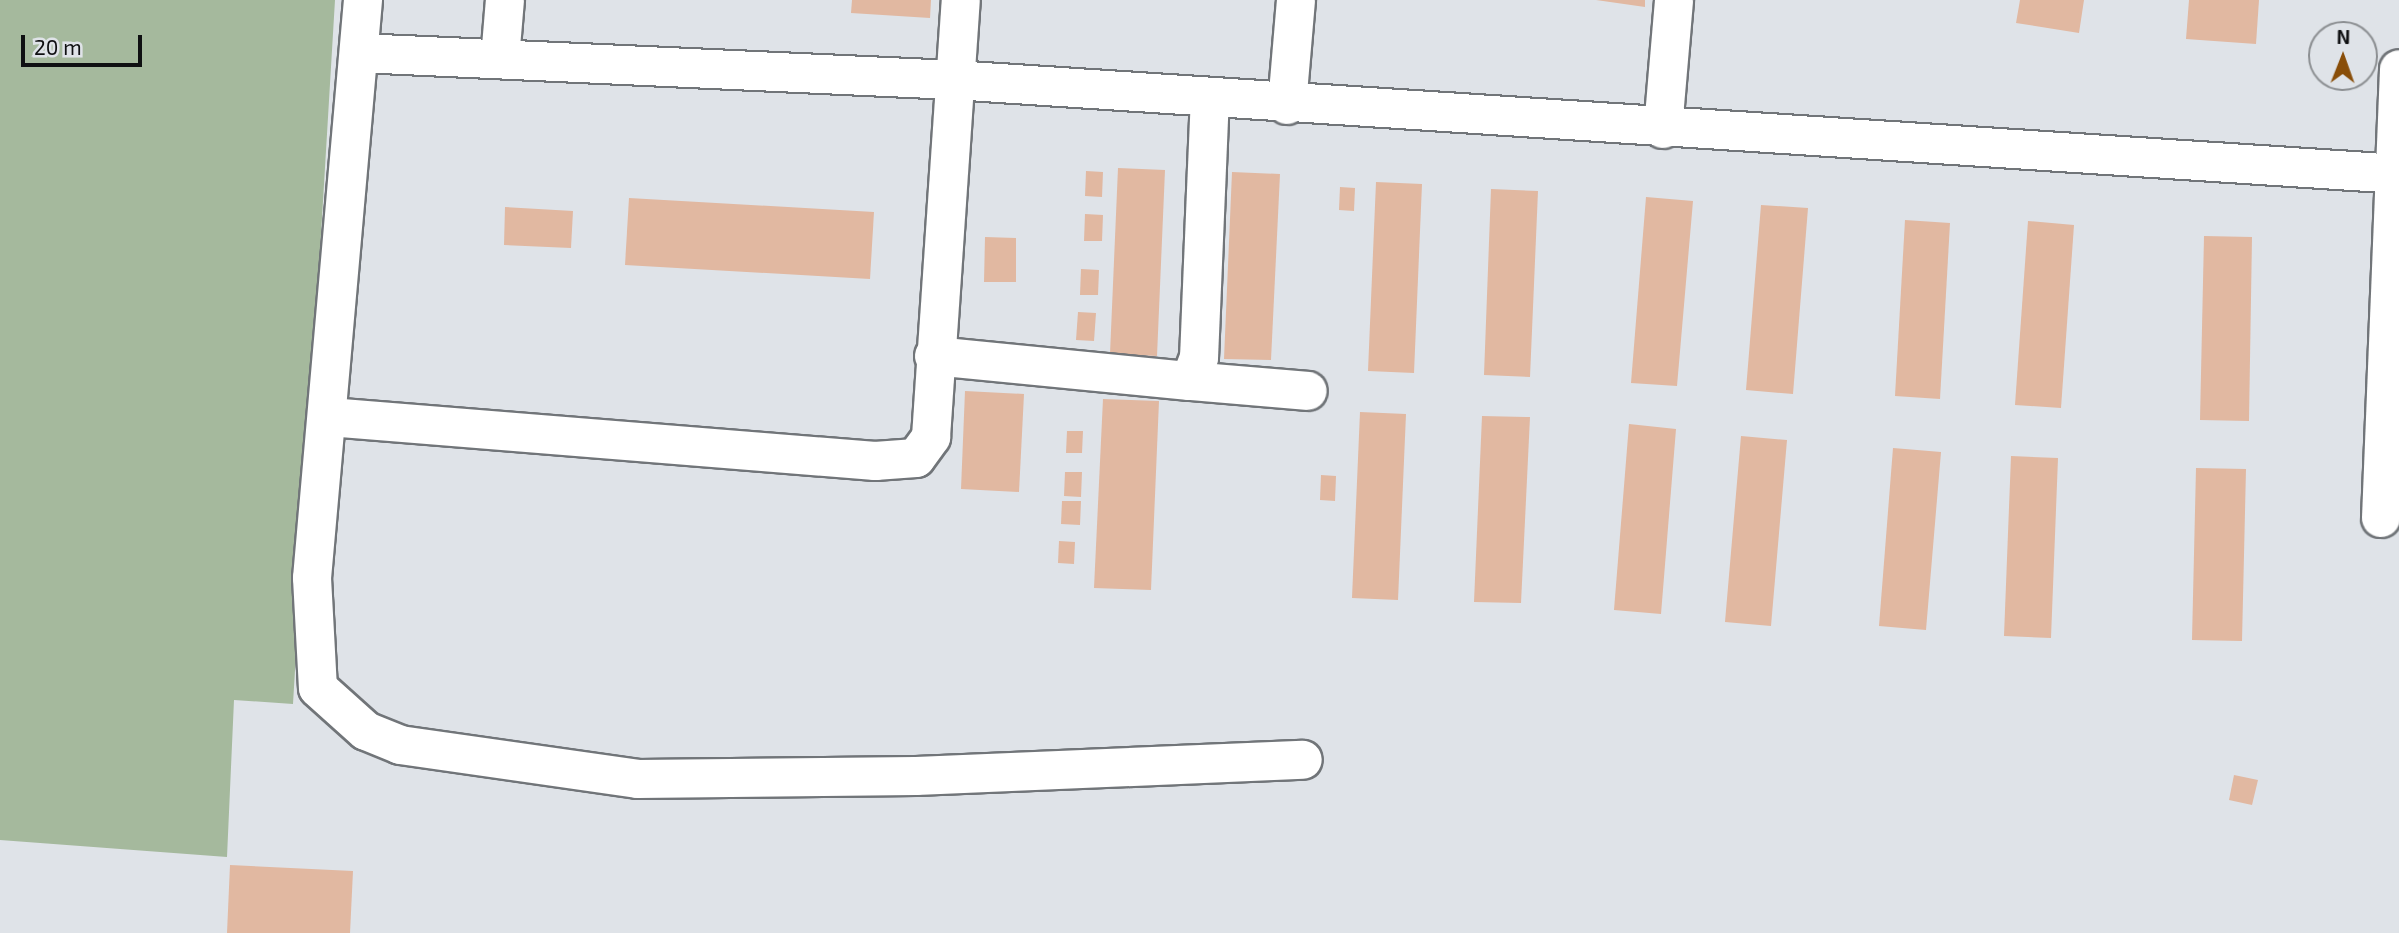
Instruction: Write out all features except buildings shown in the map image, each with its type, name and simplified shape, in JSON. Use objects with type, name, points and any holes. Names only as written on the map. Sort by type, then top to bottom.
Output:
[{"type":"street","points":[[363,0],[329,417],[312,578],[318,688],[366,731],[400,745],[638,779],[916,776],[1303,760]]},
{"type":"street","points":[[500,59],[505,0]]},
{"type":"street","points":[[329,417],[875,461],[916,458],[932,438],[934,356],[961,0]]},
{"type":"street","points":[[1287,105],[1296,0]]},
{"type":"street","points":[[1663,128],[1674,0]]},
{"type":"street","points":[[359,52],[953,80],[1287,105],[2395,174]]},
{"type":"street","points":[[2381,518],[2399,69]]},
{"type":"street","points":[[1190,381],[1199,358],[1210,99]]},
{"type":"street","points":[[934,356],[1308,391]]},
{"type":"green space","points":[[0,0],[335,0],[293,704],[234,700],[227,857],[0,840]]}]
